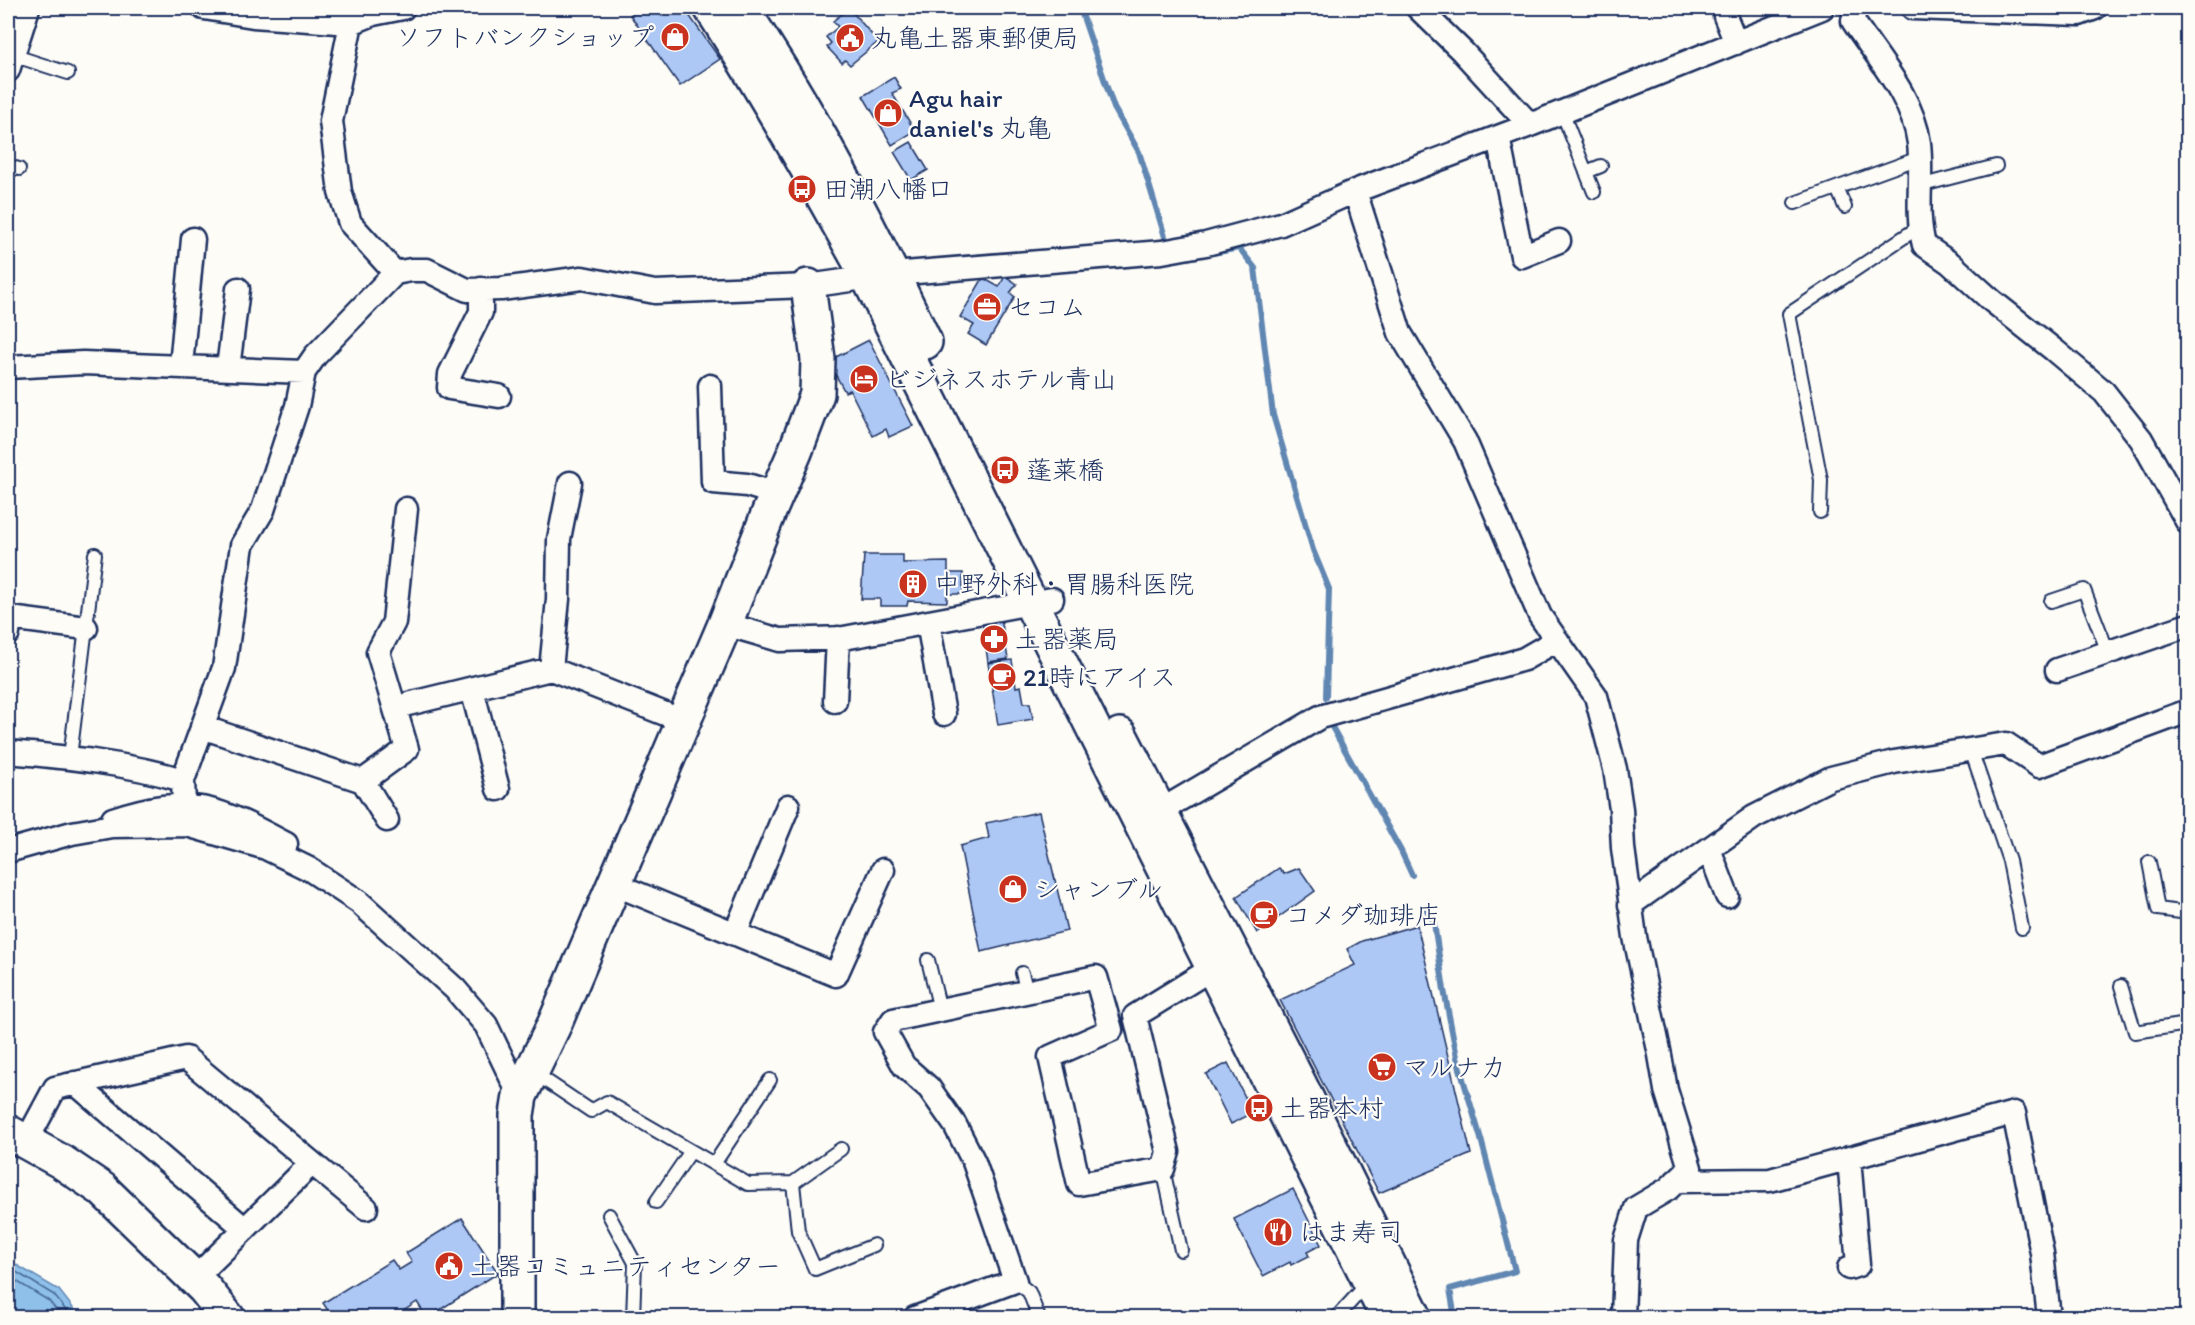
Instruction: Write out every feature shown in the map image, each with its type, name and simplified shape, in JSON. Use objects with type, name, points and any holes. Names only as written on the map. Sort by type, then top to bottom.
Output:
[{"type":"street","points":[[9,60],[28,8]]},
{"type":"street","points":[[204,8],[253,16],[362,16],[403,8]]},
{"type":"street","points":[[711,8],[755,52],[840,172],[880,276],[990,477],[1041,601],[1149,818],[1223,962],[1415,1317]]},
{"type":"street","points":[[741,8],[755,52]]},
{"type":"street","points":[[755,52],[761,8]]},
{"type":"street","points":[[1418,8],[1462,51],[1530,125]]},
{"type":"street","points":[[184,806],[183,780],[224,668],[242,545],[263,510],[297,406],[304,372],[323,348],[395,273],[427,270],[468,290],[582,278],[655,292],[808,286],[880,276],[1162,252],[1206,244],[1281,224],[1355,191],[1530,125],[1822,8]]},
{"type":"street","points":[[1855,8],[1853,21],[1896,84],[1911,113],[1919,144],[1919,227],[1924,244],[1950,263],[1991,300],[2104,392],[2141,439],[2185,510]]},
{"type":"street","points":[[1913,8],[2079,14],[2095,8]]},
{"type":"street","points":[[1723,10],[1736,43]]},
{"type":"street","points":[[362,16],[331,121],[337,172],[340,192],[350,223],[395,273]]},
{"type":"street","points":[[1498,137],[1522,256],[1559,241]]},
{"type":"street","points":[[1355,191],[1400,333],[1466,441],[1540,616],[1596,696],[1615,769],[1630,905],[1666,1090],[1690,1168],[1668,1189],[1636,1208],[1626,1240],[1623,1317]]},
{"type":"street","points":[[181,366],[193,239]]},
{"type":"street","points":[[517,1317],[516,1126],[526,1083],[555,1023],[724,624],[817,394],[818,358],[808,286]]},
{"type":"street","points":[[228,368],[238,288]]},
{"type":"street","points":[[481,289],[481,312],[450,374],[448,388],[499,396]]},
{"type":"street","points":[[8,367],[82,363],[304,372]]},
{"type":"street","points":[[710,386],[713,482],[747,484],[777,494]]},
{"type":"street","points":[[551,669],[558,599],[560,539],[570,483]]},
{"type":"street","points":[[363,781],[407,749],[378,652],[394,622],[406,509]]},
{"type":"street","points":[[724,624],[780,640],[838,638],[1041,601]]},
{"type":"street","points":[[8,633],[10,618],[86,628]]},
{"type":"street","points":[[928,622],[944,714]]},
{"type":"street","points":[[2057,670],[2187,625]]},
{"type":"street","points":[[835,701],[838,638]]},
{"type":"street","points":[[1149,818],[1320,717],[1524,659],[1557,640]]},
{"type":"street","points":[[408,704],[551,669],[683,721]]},
{"type":"street","points":[[472,689],[498,789]]},
{"type":"street","points":[[1630,905],[1754,817],[1831,778],[1894,762],[2006,744],[2038,766],[2187,711]]},
{"type":"street","points":[[202,727],[363,781],[387,820]]},
{"type":"street","points":[[8,752],[70,757],[157,772],[183,780]]},
{"type":"street","points":[[8,851],[137,811],[171,804],[205,807],[243,821],[287,844],[309,869]]},
{"type":"street","points":[[735,934],[788,806]]},
{"type":"street","points":[[72,832],[112,826],[187,825],[266,848],[309,869],[359,902],[455,989],[486,1025],[526,1083]]},
{"type":"street","points":[[1709,849],[1727,896]]},
{"type":"street","points":[[614,884],[836,975],[882,870]]},
{"type":"street","points":[[1136,1016],[1168,1152],[1163,1169],[1079,1184],[1050,1057],[1111,1030],[1223,962]]},
{"type":"street","points":[[1223,962],[1388,1317]]},
{"type":"street","points":[[915,1317],[1015,1281],[974,1162],[955,1125],[929,1088],[904,1066],[885,1032],[893,1020],[940,1010],[1024,982],[1096,977],[1111,1030]]},
{"type":"street","points":[[228,1317],[194,1279],[102,1189],[62,1162],[17,1137],[55,1088],[186,1058],[366,1208]]},
{"type":"street","points":[[75,1083],[245,1229]]},
{"type":"street","points":[[1676,1181],[1770,1180],[2014,1113],[2042,1253],[2049,1317]]},
{"type":"street","points":[[1849,1158],[1858,1265],[1849,1268]]},
{"type":"street","points":[[194,1279],[312,1163]]},
{"type":"lane","points":[[9,60],[68,73]]},
{"type":"lane","points":[[1562,112],[1594,192]]},
{"type":"lane","points":[[1795,203],[1919,158]]},
{"type":"lane","points":[[1586,172],[1601,166]]},
{"type":"lane","points":[[1919,186],[1996,166]]},
{"type":"lane","points":[[1837,188],[1845,207]]},
{"type":"lane","points":[[1820,512],[1821,480],[1789,314],[1919,227]]},
{"type":"lane","points":[[70,757],[95,554]]},
{"type":"lane","points":[[2051,601],[2084,590],[2108,652]]},
{"type":"lane","points":[[1971,750],[2009,861],[2022,928]]},
{"type":"lane","points":[[2149,862],[2158,909],[2187,913]]},
{"type":"lane","points":[[928,960],[940,1010]]},
{"type":"lane","points":[[2121,986],[2136,1032],[2187,1024]]},
{"type":"lane","points":[[714,1164],[770,1080]]},
{"type":"lane","points":[[526,1083],[591,1111],[607,1102],[748,1184],[793,1183],[841,1149]]},
{"type":"lane","points":[[656,1202],[691,1151]]},
{"type":"lane","points":[[1163,1169],[1181,1250]]},
{"type":"lane","points":[[793,1183],[798,1231],[815,1269],[874,1245]]},
{"type":"lane","points":[[609,1215],[635,1263],[633,1317]]},
{"type":"lane","points":[[1015,1281],[1029,1292],[1039,1317]]},
{"type":"lane","points":[[1336,1317],[1370,1281]]},
{"type":"water","points":[[8,1260],[59,1290],[80,1317],[8,1317]]},
{"type":"building","name":"ソフトバンクショップ","points":[[641,8],[684,8],[720,59],[680,86],[630,15]]},
{"type":"building","points":[[849,8],[878,42],[850,65],[845,60],[842,63],[827,47],[831,43],[826,37],[838,27],[833,21]]},
{"type":"building","points":[[894,77],[901,89],[892,93],[915,131],[892,145],[863,96]]},
{"type":"building","points":[[911,142],[928,170],[911,180],[894,152]]},
{"type":"building","name":"セコム","points":[[1005,276],[1017,284],[1010,293],[1015,297],[986,345],[968,334],[974,325],[960,317],[983,278],[999,287]]},
{"type":"building","name":"ビジネスホテル青山","points":[[869,340],[913,426],[889,437],[886,429],[873,436],[850,390],[845,392],[832,368],[832,359]]},
{"type":"building","name":"中野外科・胃腸科医院","points":[[864,555],[903,555],[903,563],[948,562],[948,573],[963,573],[963,594],[947,594],[947,602],[908,601],[907,606],[880,606],[880,599],[861,599]]},
{"type":"building","points":[[1001,618],[1008,659],[988,662],[982,621]]},
{"type":"building","points":[[1012,660],[1016,687],[1021,686],[1024,703],[1030,703],[1033,719],[998,725],[988,663]]},
{"type":"building","name":"シャンブル","points":[[1039,812],[1067,931],[981,952],[960,846],[989,838],[986,823]]},
{"type":"building","name":"コメダ珈琲店","points":[[1279,868],[1284,874],[1299,868],[1315,891],[1257,933],[1236,897]]},
{"type":"building","name":"マルナカ","points":[[1417,925],[1471,1154],[1379,1193],[1280,1000],[1355,965],[1347,949],[1362,941]]},
{"type":"building","points":[[1228,1063],[1253,1113],[1231,1124],[1206,1074]]},
{"type":"building","name":"はま寿司","points":[[1293,1189],[1321,1245],[1307,1252],[1309,1256],[1291,1265],[1290,1262],[1263,1276],[1234,1219]]},
{"type":"building","name":"土器コミュニティセンター","points":[[462,1218],[498,1273],[427,1318],[417,1302],[402,1312],[406,1318],[333,1318],[323,1303],[392,1260],[399,1270],[412,1262],[406,1253]]},
{"type":"waterway","points":[[1080,8],[1114,108],[1139,152],[1166,240]]},
{"type":"waterway","points":[[1213,253],[1239,248],[1255,268],[1273,415],[1313,550],[1329,589],[1326,697]]},
{"type":"waterway","points":[[1332,727],[1412,875]]},
{"type":"waterway","points":[[1426,908],[1434,923],[1458,1062],[1481,1139],[1515,1271],[1450,1289],[1455,1318]]},
{"type":"place","name":"ソフトバンクショップ","points":[[675,37]]},
{"type":"place","name":"丸亀土器東郵便局","points":[[850,38]]},
{"type":"place","name":"Agu hair daniel's 丸亀","points":[[888,113]]},
{"type":"place","name":"田潮八幡口","points":[[802,189]]},
{"type":"place","name":"セコム","points":[[987,307]]},
{"type":"place","name":"ビジネスホテル青山","points":[[864,379]]},
{"type":"place","name":"蓬莱橋","points":[[1005,470]]},
{"type":"place","name":"中野外科・胃腸科医院","points":[[913,584]]},
{"type":"place","name":"土器薬局","points":[[994,639]]},
{"type":"place","name":"21時にアイス","points":[[1002,677]]},
{"type":"place","name":"シャンブル","points":[[1013,889]]},
{"type":"place","name":"コメダ珈琲店","points":[[1264,915]]},
{"type":"place","name":"マルナカ","points":[[1382,1067]]},
{"type":"place","name":"土器本村","points":[[1259,1108]]},
{"type":"place","name":"はま寿司","points":[[1278,1232]]},
{"type":"place","name":"土器コミュニティセンター","points":[[449,1266]]}]
